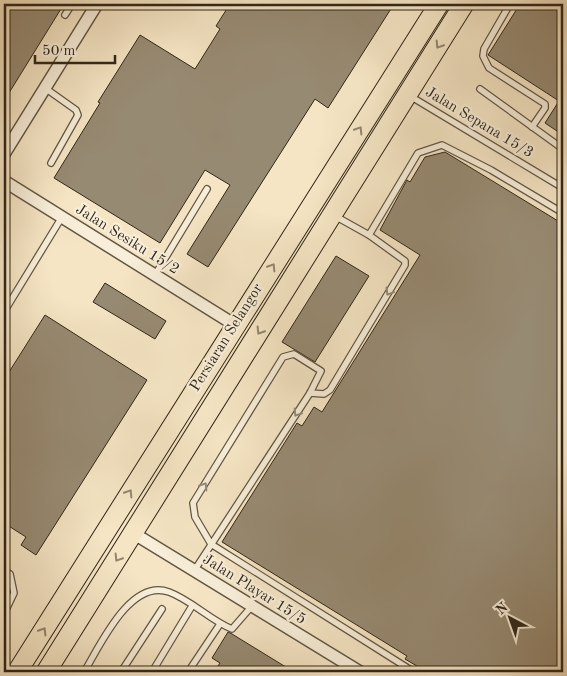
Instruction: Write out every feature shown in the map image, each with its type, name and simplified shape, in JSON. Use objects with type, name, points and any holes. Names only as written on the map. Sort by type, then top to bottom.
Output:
[{"type":"main road","name":"Persiaran Selangor","points":[[17,672],[439,4]]},
{"type":"main road","name":"Persiaran Selangor","points":[[46,672],[464,4]]},
{"type":"street","points":[[4,154],[97,4]]},
{"type":"street","name":"Jalan Sesiku 15/2","points":[[4,181],[235,325]]},
{"type":"street","name":"Jalan Playar 15/5","points":[[133,533],[360,672]]},
{"type":"lane","points":[[65,15],[72,4]]},
{"type":"lane","points":[[510,4],[484,49],[483,56],[489,68],[546,106],[532,127]]},
{"type":"lane","points":[[45,88],[76,110],[78,115],[51,163]]},
{"type":"lane","points":[[480,89],[563,149]]},
{"type":"lane","name":"Jalan Sepana 15/3","points":[[408,95],[563,188]]},
{"type":"lane","points":[[369,236],[418,154],[442,145],[491,170],[563,214]]},
{"type":"lane","points":[[155,275],[207,189]]},
{"type":"lane","points":[[310,394],[324,394],[330,390],[405,265],[405,260],[333,215]]},
{"type":"lane","points":[[4,312],[62,217]]},
{"type":"lane","points":[[194,570],[211,544],[310,394],[321,371],[294,354],[283,357],[193,503],[194,517],[211,544],[414,672]]},
{"type":"lane","points":[[4,570],[10,574],[14,593],[4,614]]},
{"type":"lane","points":[[84,672],[126,606],[141,594],[155,590],[170,592],[220,624],[232,629],[252,606]]},
{"type":"lane","points":[[152,672],[192,606]]},
{"type":"lane","points":[[121,672],[162,609]]},
{"type":"lane","points":[[188,672],[220,624]]},
{"type":"building","points":[[4,4],[64,4],[4,101]]},
{"type":"building","points":[[230,4],[394,4],[328,108],[315,99],[208,267],[187,254],[230,185],[205,170],[160,243],[54,178],[140,35],[195,69],[220,29],[216,26]]},
{"type":"building","points":[[520,4],[563,4],[563,135],[545,123],[559,101],[488,55]]},
{"type":"building","points":[[445,152],[563,224],[563,672],[427,672],[405,659],[407,656],[222,542],[297,423],[302,426],[314,407],[322,412],[420,255],[380,230],[407,180],[410,182],[425,157]]},
{"type":"building","points":[[336,256],[369,276],[315,362],[282,342]]},
{"type":"building","points":[[105,283],[166,321],[155,339],[93,302]]},
{"type":"building","points":[[45,315],[147,380],[36,555],[21,545],[26,537],[4,523],[4,380]]},
{"type":"building","points":[[228,632],[294,672],[214,672],[220,663],[212,658]]}]
